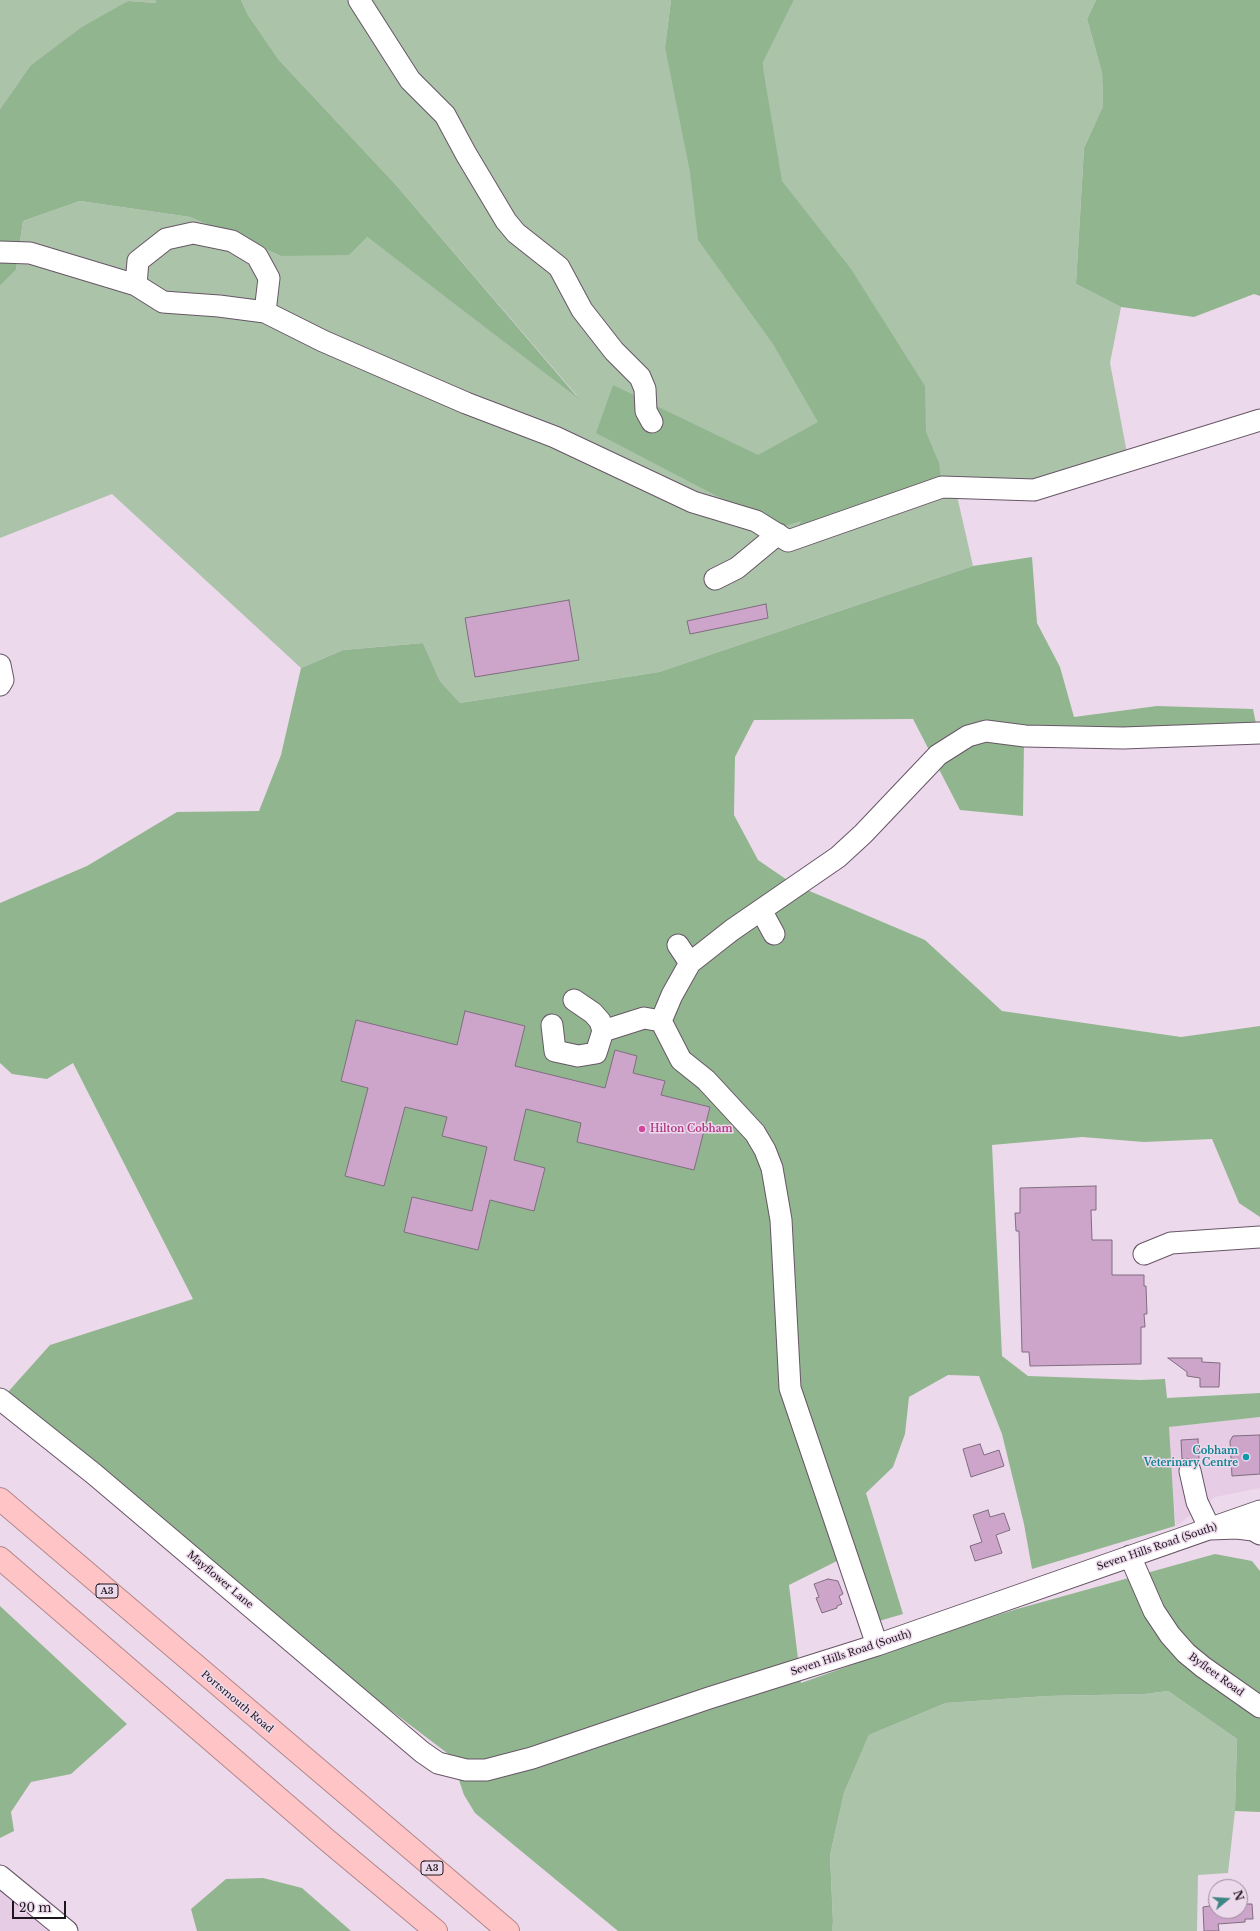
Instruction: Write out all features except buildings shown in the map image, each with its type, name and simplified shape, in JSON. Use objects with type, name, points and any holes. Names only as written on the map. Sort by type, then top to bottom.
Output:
[{"type":"highway","name":"Portsmouth Road","points":[[0,1499],[475,1903]]},
{"type":"highway","points":[[0,1558],[316,1830],[436,1931]]},
{"type":"highway","name":"A3","points":[[475,1903],[508,1931]]},
{"type":"highway","points":[[475,1903],[514,1931]]},
{"type":"highway","points":[[406,1905],[428,1931]]},
{"type":"street","points":[[359,0],[410,80],[445,115],[466,154],[506,221],[516,233],[559,267],[582,310],[614,351],[640,377],[645,389],[646,411],[652,422]]},
{"type":"street","points":[[136,285],[138,261],[166,239],[193,233],[232,241],[256,256],[269,278],[266,312]]},
{"type":"street","points":[[0,252],[30,253],[136,285],[163,302],[219,306],[266,312],[323,341],[459,400],[556,437],[693,502],[756,521],[788,541],[942,487],[1034,490],[1260,420]]},
{"type":"street","points":[[715,579],[737,568],[778,534]]},
{"type":"street","points":[[0,665],[3,680],[0,685]]},
{"type":"street","points":[[661,1021],[672,995],[690,963],[732,930],[838,857],[863,834],[938,755],[968,736],[986,731],[1025,736],[1123,738],[1260,733]]},
{"type":"street","points":[[761,910],[774,934]]},
{"type":"street","points":[[678,945],[690,963]]},
{"type":"street","points":[[552,1024],[555,1051],[578,1056],[596,1054],[603,1031],[600,1020],[593,1013],[574,1000]]},
{"type":"street","points":[[603,1031],[644,1018],[661,1021]]},
{"type":"street","points":[[661,1021],[681,1060],[706,1080],[755,1134],[765,1150],[772,1168],[781,1220],[790,1388],[877,1645]]},
{"type":"street","points":[[1144,1254],[1171,1243],[1260,1237]]},
{"type":"street","name":"Mayflower Lane","points":[[0,1399],[94,1474],[422,1752],[438,1763]]},
{"type":"street","points":[[1190,1471],[1196,1502],[1210,1529],[1237,1528],[1253,1530],[1260,1534]]},
{"type":"street","name":"Seven Hills Road (South)","points":[[438,1763],[476,1771],[502,1767],[630,1726],[710,1698],[877,1645],[1260,1511]]},
{"type":"street","name":"Byfleet Road","points":[[1130,1556],[1154,1611],[1170,1635],[1186,1653],[1260,1707]]},
{"type":"street","points":[[0,1876],[68,1931]]},
{"type":"shaded area","points":[[1260,1417],[1260,1488],[1215,1497],[1176,1526],[1168,1427]]},
{"type":"shaded area","points":[[0,1888],[48,1931],[0,1931]]},
{"type":"green space","points":[[0,0],[155,0],[156,3],[128,1],[30,66],[0,109]]},
{"type":"green space","points":[[155,0],[241,0],[248,15],[279,60],[396,185],[579,399],[367,237],[349,255],[281,256],[190,217],[80,201],[23,221],[16,270],[0,286],[0,109],[30,66],[82,27],[128,1],[156,3]]},
{"type":"green space","points":[[241,0],[671,0],[665,47],[851,425],[816,499],[788,540],[942,487],[773,187],[766,125],[763,61],[794,0],[1096,0],[1087,19],[1102,73],[1103,106],[1084,148],[1076,284],[1121,307],[1110,363],[1127,453],[1034,490],[955,487],[973,566],[659,672],[460,703],[440,681],[423,643],[343,650],[301,668],[112,494],[0,538],[0,286],[16,270],[23,221],[80,201],[190,217],[281,256],[367,237],[578,397],[396,185],[279,60],[248,15]]},
{"type":"green space","points":[[671,0],[794,0],[763,62],[782,181],[851,269],[925,386],[926,432],[939,463],[942,487],[788,541],[801,521],[778,528],[596,433],[613,385],[758,455],[818,422],[773,344],[698,240],[690,172],[665,47]]},
{"type":"green space","points":[[1096,0],[1260,0],[1260,296],[1254,294],[1194,317],[1121,307],[1076,284],[1084,148],[1103,106],[1102,73],[1087,19]]},
{"type":"green space","points":[[1032,557],[1037,623],[1060,667],[1074,717],[1157,706],[1253,709],[1259,738],[1024,739],[1023,816],[960,810],[913,719],[754,720],[735,757],[734,815],[758,860],[793,884],[925,940],[1002,1011],[1181,1037],[1260,1026],[1260,1217],[1239,1203],[1212,1139],[1144,1142],[1082,1137],[992,1145],[1002,1356],[1028,1376],[1140,1380],[1165,1379],[1167,1398],[1260,1393],[1260,1417],[1169,1427],[1175,1526],[1032,1569],[1024,1524],[1002,1434],[979,1376],[948,1375],[909,1397],[905,1434],[893,1467],[866,1493],[903,1614],[879,1621],[847,1556],[789,1585],[801,1683],[941,1633],[1017,1609],[1215,1554],[1252,1561],[1260,1571],[1260,1812],[1235,1811],[1237,1739],[1168,1691],[1145,1694],[1047,1696],[946,1703],[869,1735],[844,1793],[830,1855],[833,1922],[832,1931],[618,1931],[475,1813],[464,1795],[451,1756],[360,1687],[7,1393],[50,1345],[193,1299],[73,1063],[47,1079],[12,1074],[0,1063],[0,903],[87,866],[177,812],[259,811],[281,755],[301,668],[343,650],[423,643],[440,681],[460,703],[659,672],[973,566]]},
{"type":"green space","points":[[0,1606],[127,1724],[71,1774],[31,1782],[11,1812],[14,1831],[0,1838]]},
{"type":"green space","points":[[1168,1691],[1237,1739],[1235,1811],[1228,1873],[1198,1875],[1197,1931],[832,1931],[833,1921],[830,1855],[844,1793],[869,1735],[946,1703],[1047,1696],[1145,1694]]},
{"type":"green space","points":[[263,1878],[302,1888],[351,1931],[197,1931],[191,1909],[226,1879]]},
{"type":"place","name":"Hilton Cobham","points":[[642,1129]]},
{"type":"place","name":"Cobham Veterinary Centre","points":[[1246,1457]]}]
